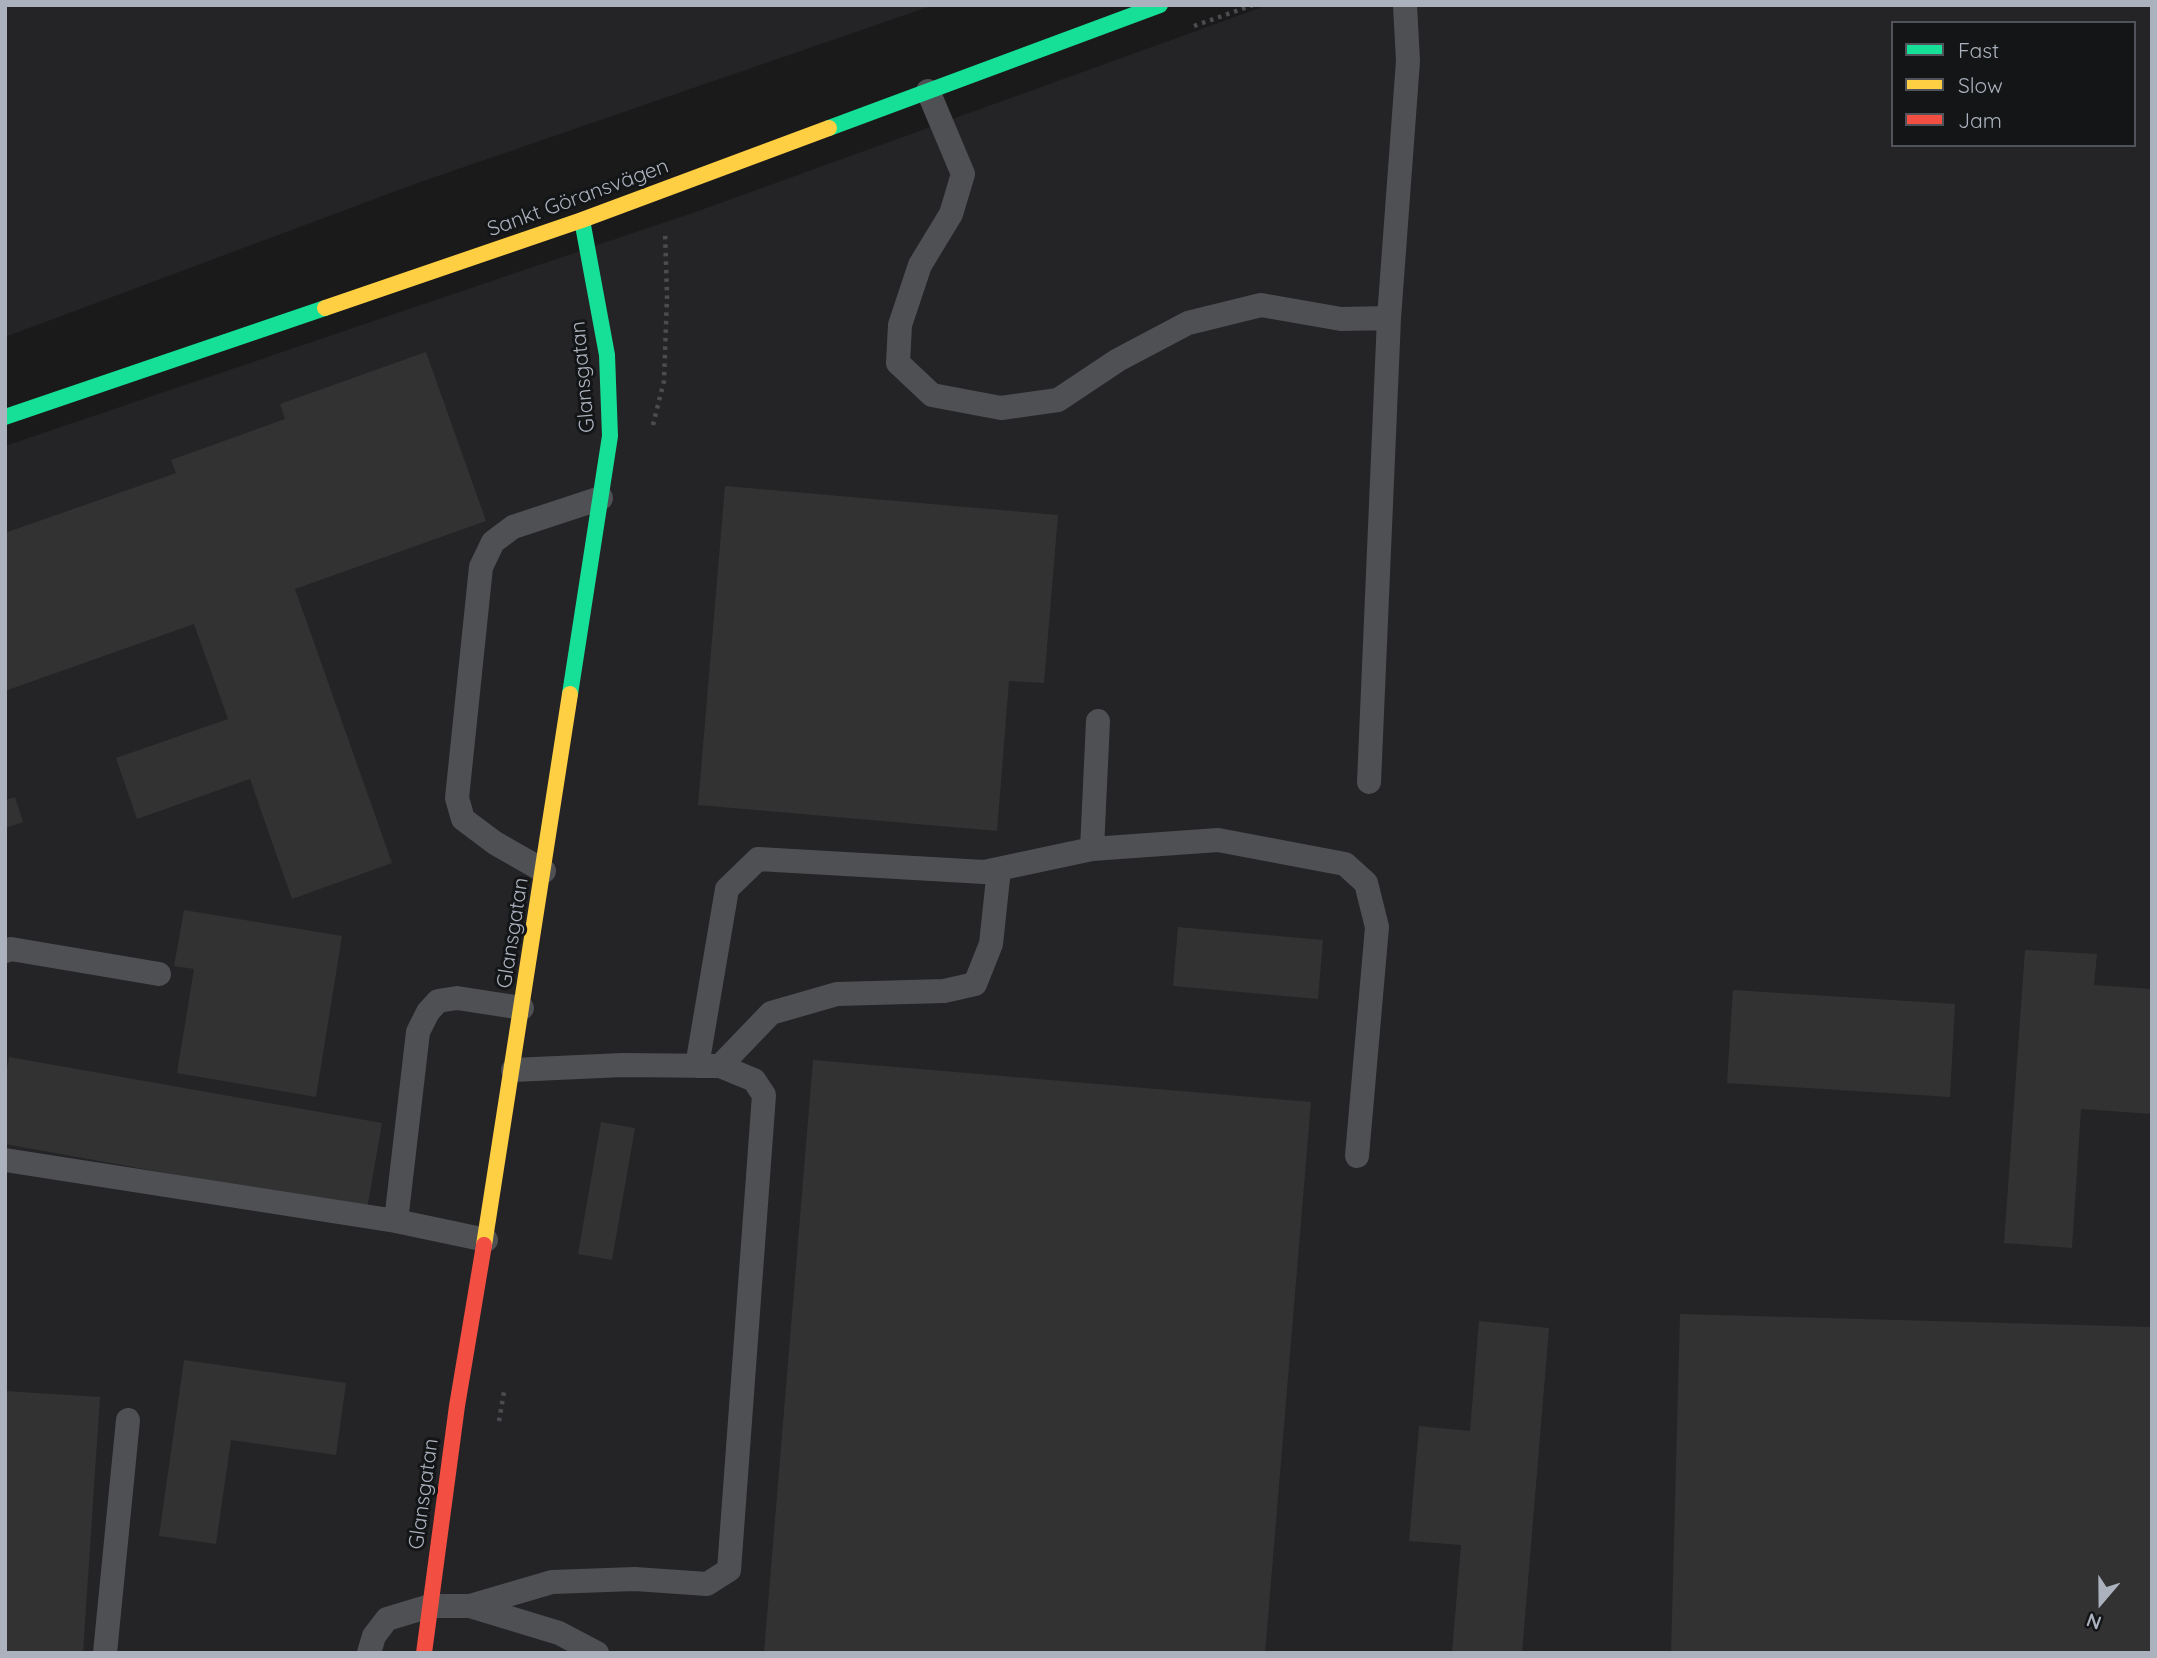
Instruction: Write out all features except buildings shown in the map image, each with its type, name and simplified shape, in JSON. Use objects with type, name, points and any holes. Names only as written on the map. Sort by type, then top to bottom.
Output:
[{"type":"street","name":"Sankt Göransvägen","points":[[5,417],[582,220],[1160,5]]},
{"type":"street","name":"Glansgatan","points":[[424,1653],[452,1439],[513,1070],[610,436],[607,355],[582,220]]},
{"type":"lane","points":[[1369,782],[1389,318],[1408,61],[1405,5]]},
{"type":"lane","points":[[928,91],[963,174],[950,214],[920,265],[900,325],[898,363],[932,395],[1001,408],[1058,400],[1118,360],[1188,323],[1261,305],[1341,319],[1389,318]]},
{"type":"lane","points":[[544,871],[495,843],[463,819],[457,798],[481,567],[493,542],[513,527],[601,498]]},
{"type":"lane","points":[[1092,849],[1098,721]]},
{"type":"lane","points":[[708,1066],[727,889],[758,859],[984,872],[1092,849],[1218,840],[1345,864],[1366,883],[1377,927],[1357,1156]]},
{"type":"lane","points":[[708,1066],[771,1013],[837,994],[944,991],[975,984],[991,944],[999,869]]},
{"type":"lane","points":[[5,951],[11,949],[159,974]]},
{"type":"lane","points":[[396,1221],[418,1032],[428,1012],[438,1001],[457,998],[522,1008]]},
{"type":"lane","points":[[369,1653],[374,1636],[387,1619],[430,1606],[470,1606],[552,1582],[635,1579],[707,1584],[729,1570],[764,1095],[754,1080],[708,1066],[624,1065],[513,1070]]},
{"type":"lane","points":[[5,1160],[396,1221],[486,1240]]},
{"type":"lane","points":[[104,1653],[128,1420]]},
{"type":"lane","points":[[470,1606],[559,1633],[597,1653]]},
{"type":"shaded area","points":[[5,5],[934,5],[412,185],[5,337]]},
{"type":"shaded area","points":[[1268,5],[2152,5],[2152,1653],[5,1653],[5,446],[701,210]]},
{"type":"traffic: fast","points":[[829,128],[1160,5]]},
{"type":"traffic: fast","points":[[570,694],[610,436],[607,355],[582,220]]},
{"type":"traffic: fast","points":[[5,417],[325,308]]},
{"type":"traffic: slow","points":[[325,308],[582,220],[829,128]]},
{"type":"traffic: slow","points":[[484,1245],[570,694]]},
{"type":"traffic: jam","points":[[424,1653],[457,1406],[484,1245]]}]
